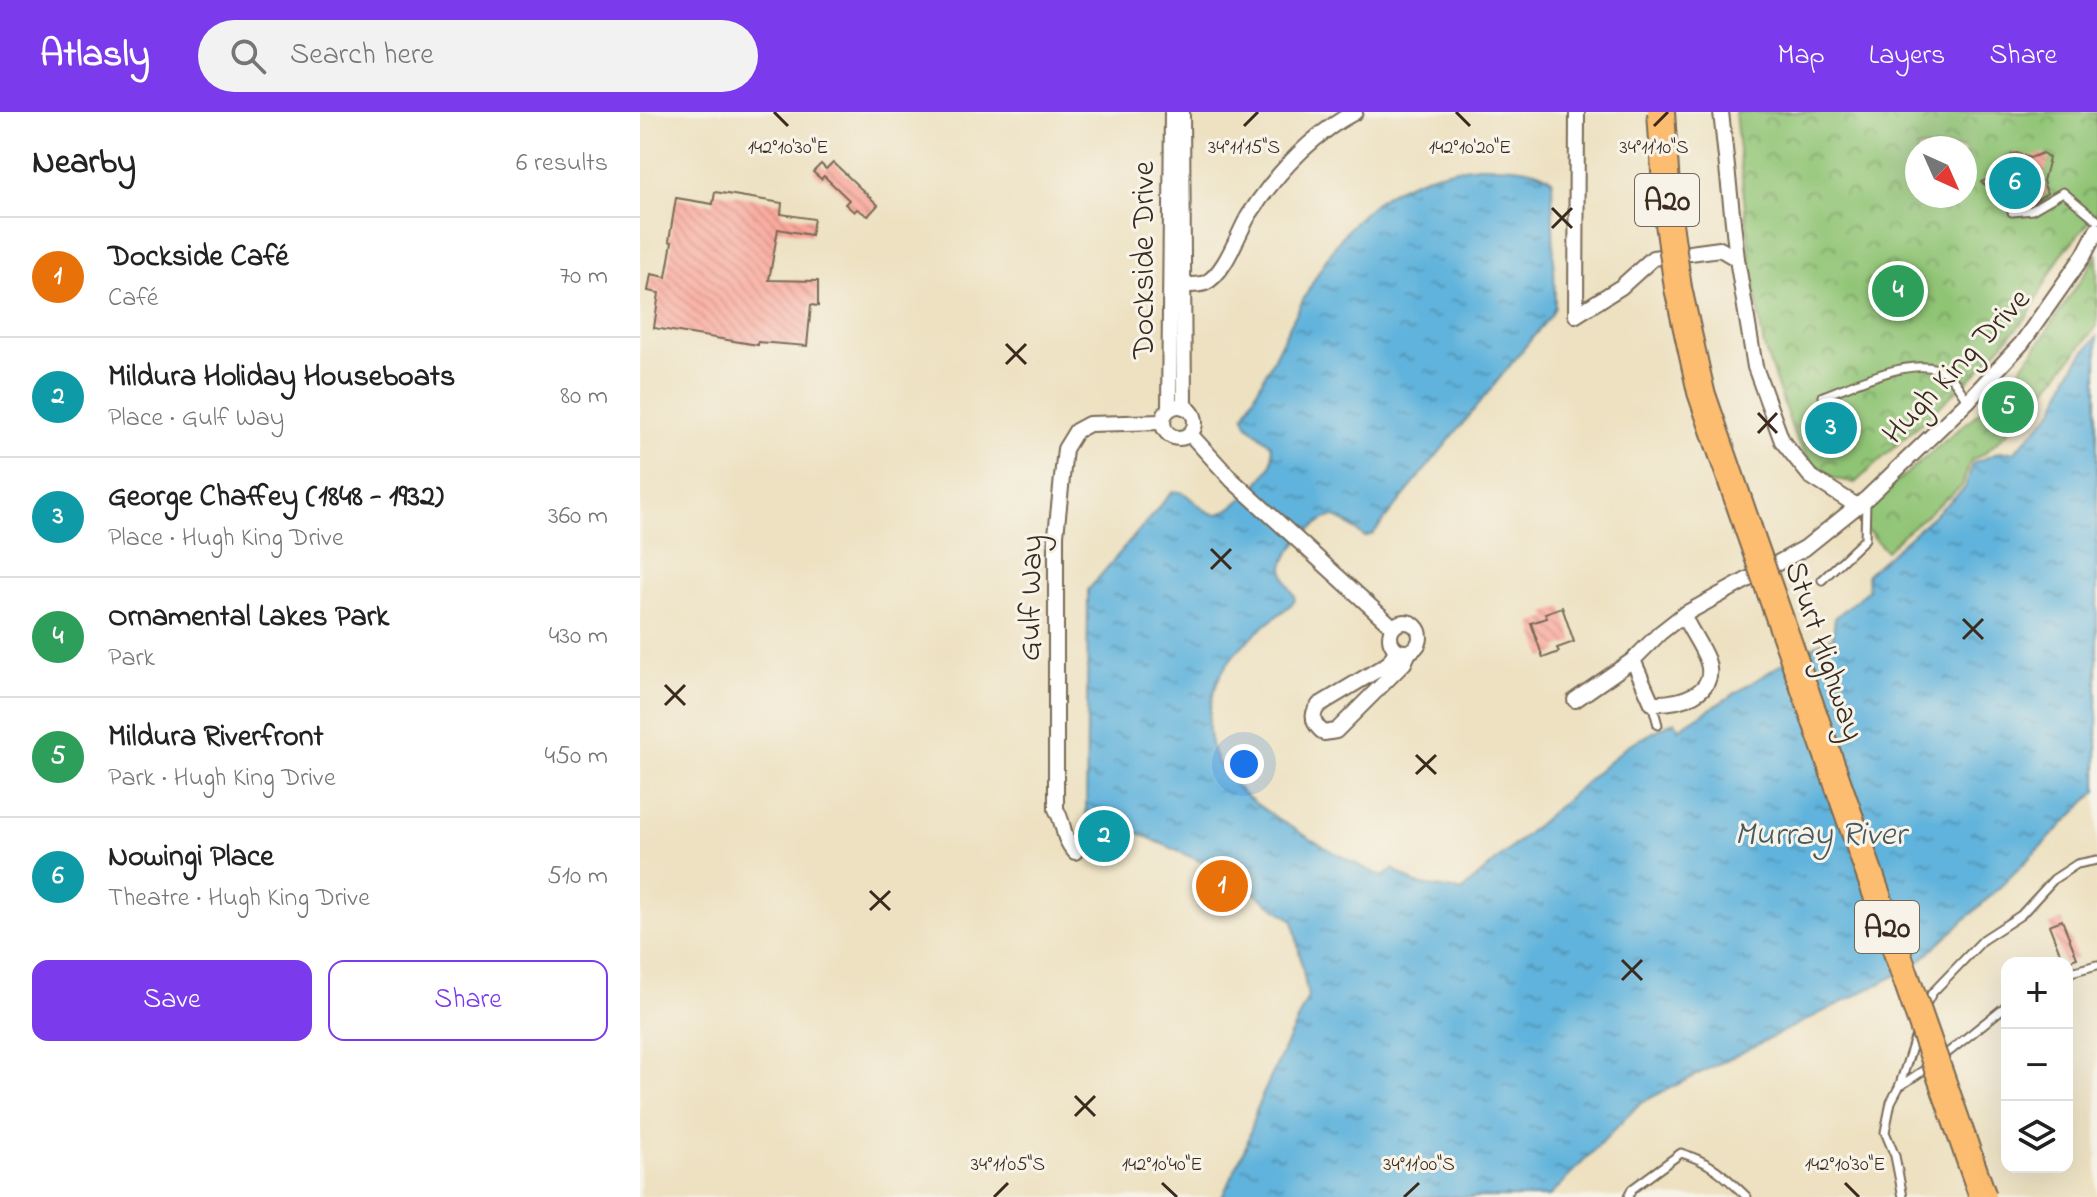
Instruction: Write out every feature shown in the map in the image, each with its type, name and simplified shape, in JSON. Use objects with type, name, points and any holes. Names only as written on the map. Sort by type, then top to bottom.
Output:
[{"type":"highway","name":"Sturt Highway","points":[[1661,112],[1668,216],[1678,288],[1701,392],[1983,1197]]},
{"type":"street","name":"Dockside Drive","points":[[1172,112],[1176,285]]},
{"type":"street","name":"Dockside Drive","points":[[1182,112],[1172,413],[1195,418],[1190,434]]},
{"type":"street","points":[[1176,285],[1205,283],[1219,271],[1248,217],[1272,182],[1304,147],[1355,112]]},
{"type":"street","points":[[1577,112],[1576,315],[1621,287],[1653,258],[1720,249],[1737,259]]},
{"type":"street","points":[[1721,112],[1737,259],[1755,367],[1782,441],[1810,476],[1861,502]]},
{"type":"street","name":"Hugh King Drive","points":[[1575,700],[1633,660],[1683,615],[1781,564],[1861,502],[1968,401],[2022,343],[2084,255],[2097,230]]},
{"type":"street","name":"Hugh King Drive","points":[[2084,255],[2097,244]]},
{"type":"street","points":[[1172,413],[1170,436],[1181,438],[1190,434],[1232,480],[1393,627]]},
{"type":"street","name":"Gulf Way","points":[[1075,852],[1065,841],[1064,823],[1056,809],[1056,535],[1065,449],[1076,431],[1089,424],[1172,413]]},
{"type":"street","points":[[1633,660],[1652,703],[1674,703],[1697,693],[1706,684],[1710,670],[1683,615]]},
{"type":"street","points":[[1393,627],[1408,622],[1415,626],[1420,632],[1416,648],[1403,651],[1389,663],[1319,705],[1313,711],[1317,728],[1324,733],[1336,731],[1404,663],[1403,651]]},
{"type":"street","points":[[1393,627],[1391,643],[1403,651]]},
{"type":"lane","points":[[2012,212],[2032,210],[2063,192],[2097,220]]},
{"type":"lane","points":[[1823,396],[1887,373],[1929,365],[1948,375],[1968,401]]},
{"type":"lane","points":[[1822,580],[1865,539],[1861,502]]},
{"type":"lane","points":[[1652,703],[1658,725]]},
{"type":"lane","points":[[1903,1197],[1895,1156],[1885,1132],[1891,1102],[1899,1087],[1926,1003],[1984,939],[2021,915],[2054,879],[2077,864],[2097,860]]},
{"type":"lane","points":[[2073,971],[2097,965]]},
{"type":"lane","points":[[1899,1087],[1958,1047],[2001,1010]]},
{"type":"lane","points":[[1628,1197],[1632,1189],[1681,1153],[1703,1160],[1717,1169],[1747,1197]]},
{"type":"green space","points":[[1735,112],[2097,112],[2097,213],[2060,256],[2027,317],[1977,372],[1855,483],[1836,479],[1813,466],[1795,437],[1764,347],[1751,265]]},
{"type":"green space","points":[[2097,255],[2097,326],[2023,418],[1985,453],[1971,460],[1962,486],[1886,551],[1855,517],[1997,397],[2033,352]]},
{"type":"water","name":"Murray River","points":[[1478,166],[1527,169],[1552,180],[1555,307],[1373,534],[1365,537],[1346,522],[1333,517],[1311,529],[1289,554],[1283,572],[1295,597],[1294,602],[1236,652],[1220,675],[1211,704],[1211,745],[1217,761],[1240,790],[1298,831],[1383,877],[1393,869],[1416,884],[1462,891],[1628,745],[1675,721],[1678,729],[1801,652],[1833,637],[1835,618],[1868,590],[1867,574],[1965,488],[1973,463],[2000,452],[2014,452],[2054,410],[2068,376],[2097,337],[2097,791],[1915,966],[1640,1103],[1549,1197],[1222,1197],[1247,1144],[1257,1107],[1308,997],[1293,920],[1220,870],[1118,824],[1086,824],[1088,590],[1172,492],[1184,493],[1210,513],[1222,513],[1252,489],[1270,467],[1273,455],[1271,445],[1247,424],[1244,416],[1313,282],[1346,231],[1365,211],[1412,182],[1442,172]]},
{"type":"building","points":[[2043,153],[2049,158],[2043,181],[2047,193],[2030,204],[2002,202],[1996,192],[1981,182],[1999,173],[2012,154],[2030,158]]},
{"type":"building","points":[[833,162],[878,205],[868,216],[857,209],[854,212],[845,204],[849,200],[824,176],[821,179],[813,172],[821,164],[826,169]]},
{"type":"building","points":[[715,192],[782,203],[781,214],[814,219],[811,235],[778,229],[769,280],[818,281],[818,306],[811,305],[807,346],[758,342],[758,345],[654,328],[659,293],[648,291],[651,274],[666,277],[676,198],[713,204]]},
{"type":"building","points":[[1562,607],[1574,642],[1557,648],[1559,652],[1543,658],[1531,623],[1547,618],[1545,613]]},
{"type":"building","points":[[2062,920],[2077,958],[2062,957],[2049,925]]},
{"type":"place","name":"Nowingi Place","points":[[2015,183]]},
{"type":"place","name":"Ornamental Lakes Park","points":[[1898,291]]},
{"type":"place","name":"Mildura Riverfront","points":[[2008,407]]},
{"type":"place","name":"George Chaffey (1848 - 1932)","points":[[1831,428]]},
{"type":"place","name":"Mildura Holiday Houseboats","points":[[1104,836]]},
{"type":"place","name":"Dockside Café","points":[[1222,886]]}]
